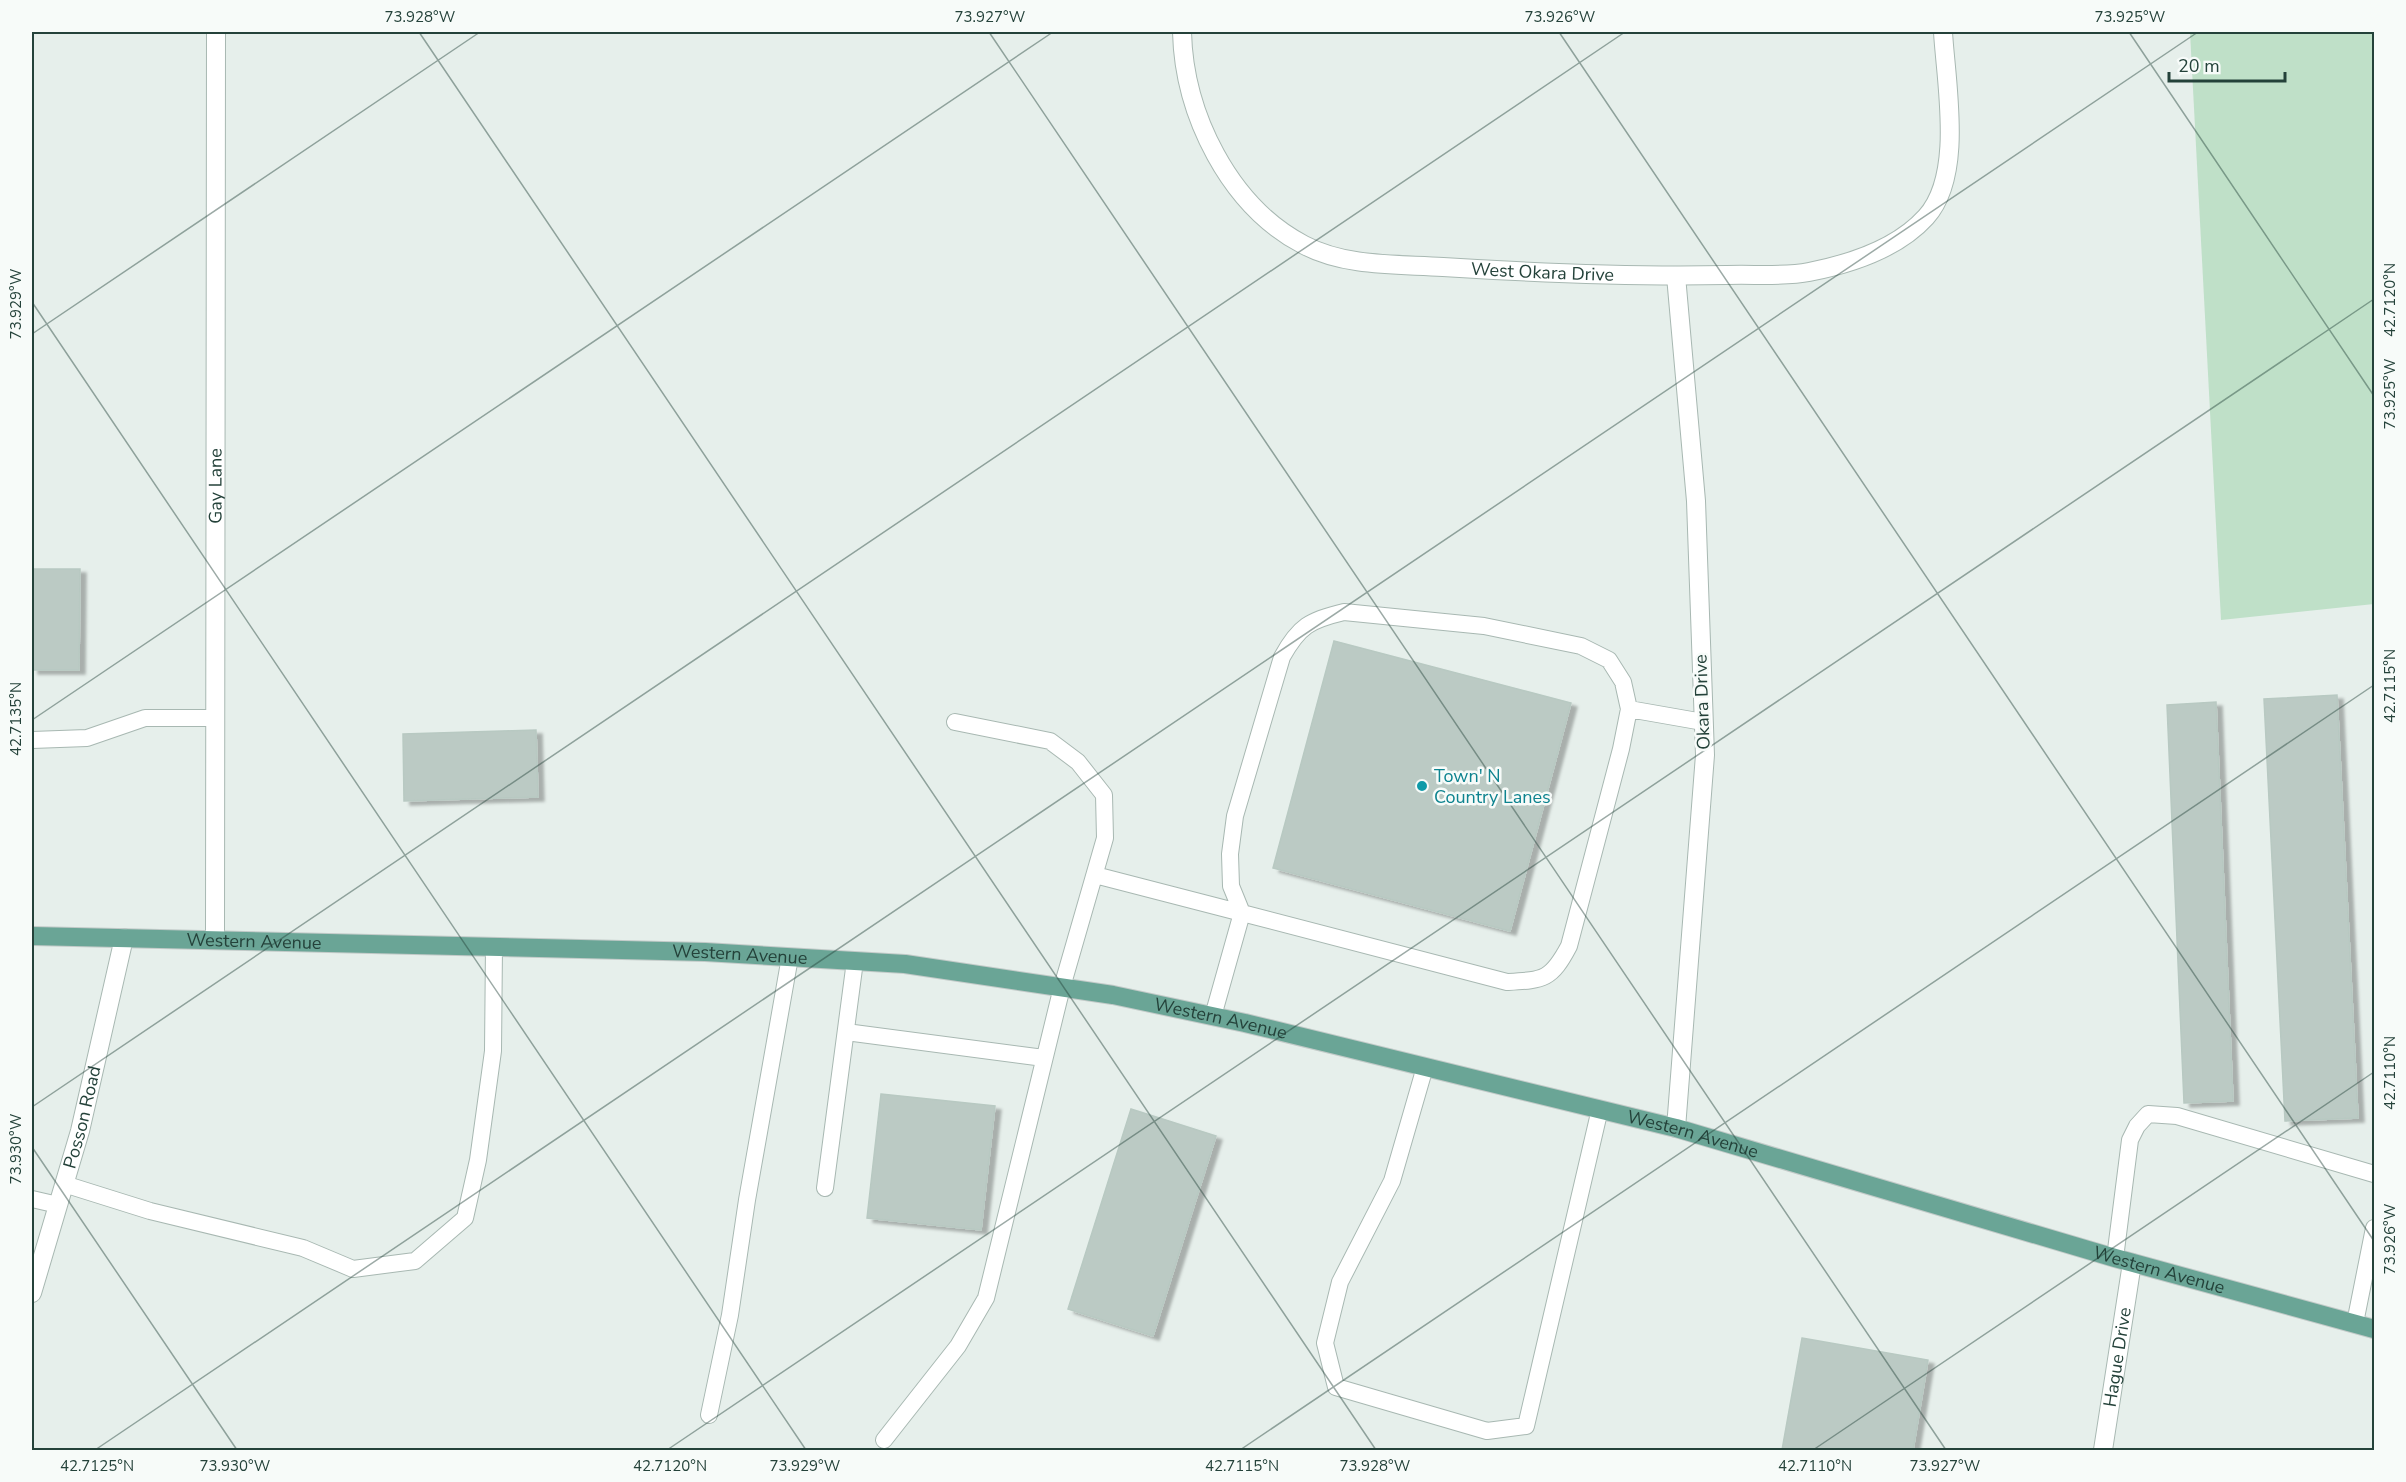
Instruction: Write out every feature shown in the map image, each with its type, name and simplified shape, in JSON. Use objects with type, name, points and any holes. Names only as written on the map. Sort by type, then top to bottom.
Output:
[{"type":"main road","name":"Western Avenue","points":[[32,936],[494,946],[790,957],[905,963],[1062,987],[1213,1016],[1676,1128],[2124,1260],[2374,1329]]},
{"type":"street","name":"Gay Lane","points":[[215,939],[216,32]]},
{"type":"street","name":"West Okara Drive","points":[[1182,32],[1195,106],[1214,155],[1261,215],[1304,245],[1345,260],[1573,276],[1806,273],[1844,264],[1904,238],[1928,216],[1943,190],[1949,123],[1942,32]]},
{"type":"street","name":"Okara Drive","points":[[1676,276],[1696,501],[1704,766],[1676,1128]]},
{"type":"street","name":"Posson Road","points":[[32,1293],[80,1131],[124,938]]},
{"type":"street","name":"Hague Drive","points":[[2103,1450],[2124,1260]]},
{"type":"lane","points":[[1095,875],[1242,913],[1507,982],[1537,981],[1557,969],[1569,946],[1621,749],[1629,709],[1623,682],[1609,660],[1581,646],[1484,626],[1344,612],[1318,618],[1295,633],[1282,657],[1235,816],[1230,854],[1231,886],[1242,913],[1213,1016]]},
{"type":"lane","points":[[1629,709],[1703,722]]},
{"type":"lane","points":[[32,740],[87,738],[145,718],[215,718]]},
{"type":"lane","points":[[884,1440],[958,1346],[986,1298],[1062,987],[1105,838],[1104,795],[1078,762],[1050,741],[955,722]]},
{"type":"lane","points":[[64,1184],[150,1211],[303,1248],[353,1269],[415,1261],[465,1218],[478,1160],[493,1051],[494,946]]},
{"type":"lane","points":[[709,1414],[730,1316],[747,1200],[790,957]]},
{"type":"lane","points":[[825,1188],[855,961]]},
{"type":"lane","points":[[846,1032],[1044,1058]]},
{"type":"lane","points":[[1425,1067],[1392,1180],[1340,1282],[1324,1343],[1336,1387],[1487,1431],[1526,1426],[1600,1109]]},
{"type":"lane","points":[[2124,1260],[2130,1140],[2137,1126],[2148,1114],[2177,1116],[2374,1173]]},
{"type":"lane","points":[[32,1199],[58,1205]]},
{"type":"lane","points":[[2355,1323],[2374,1228]]},
{"type":"green space","points":[[2190,32],[2374,32],[2374,604],[2221,620]]},
{"type":"building","points":[[32,569],[80,569],[79,670],[32,670]]},
{"type":"building","name":"Town' N Country Lanes","points":[[1334,641],[1571,703],[1510,931],[1273,868]]},
{"type":"building","points":[[2337,695],[2358,1118],[2285,1121],[2264,699]]},
{"type":"building","points":[[2216,702],[2233,1101],[2184,1103],[2167,705]]},
{"type":"building","points":[[536,730],[538,797],[404,801],[403,734]]},
{"type":"building","points":[[881,1094],[995,1106],[981,1230],[867,1218]]},
{"type":"building","points":[[1131,1109],[1216,1136],[1153,1336],[1068,1309]]},
{"type":"building","points":[[1802,1338],[1928,1360],[1913,1450],[1782,1450]]},
{"type":"place","name":"Town' N Country Lanes","points":[[1422,786]]}]
